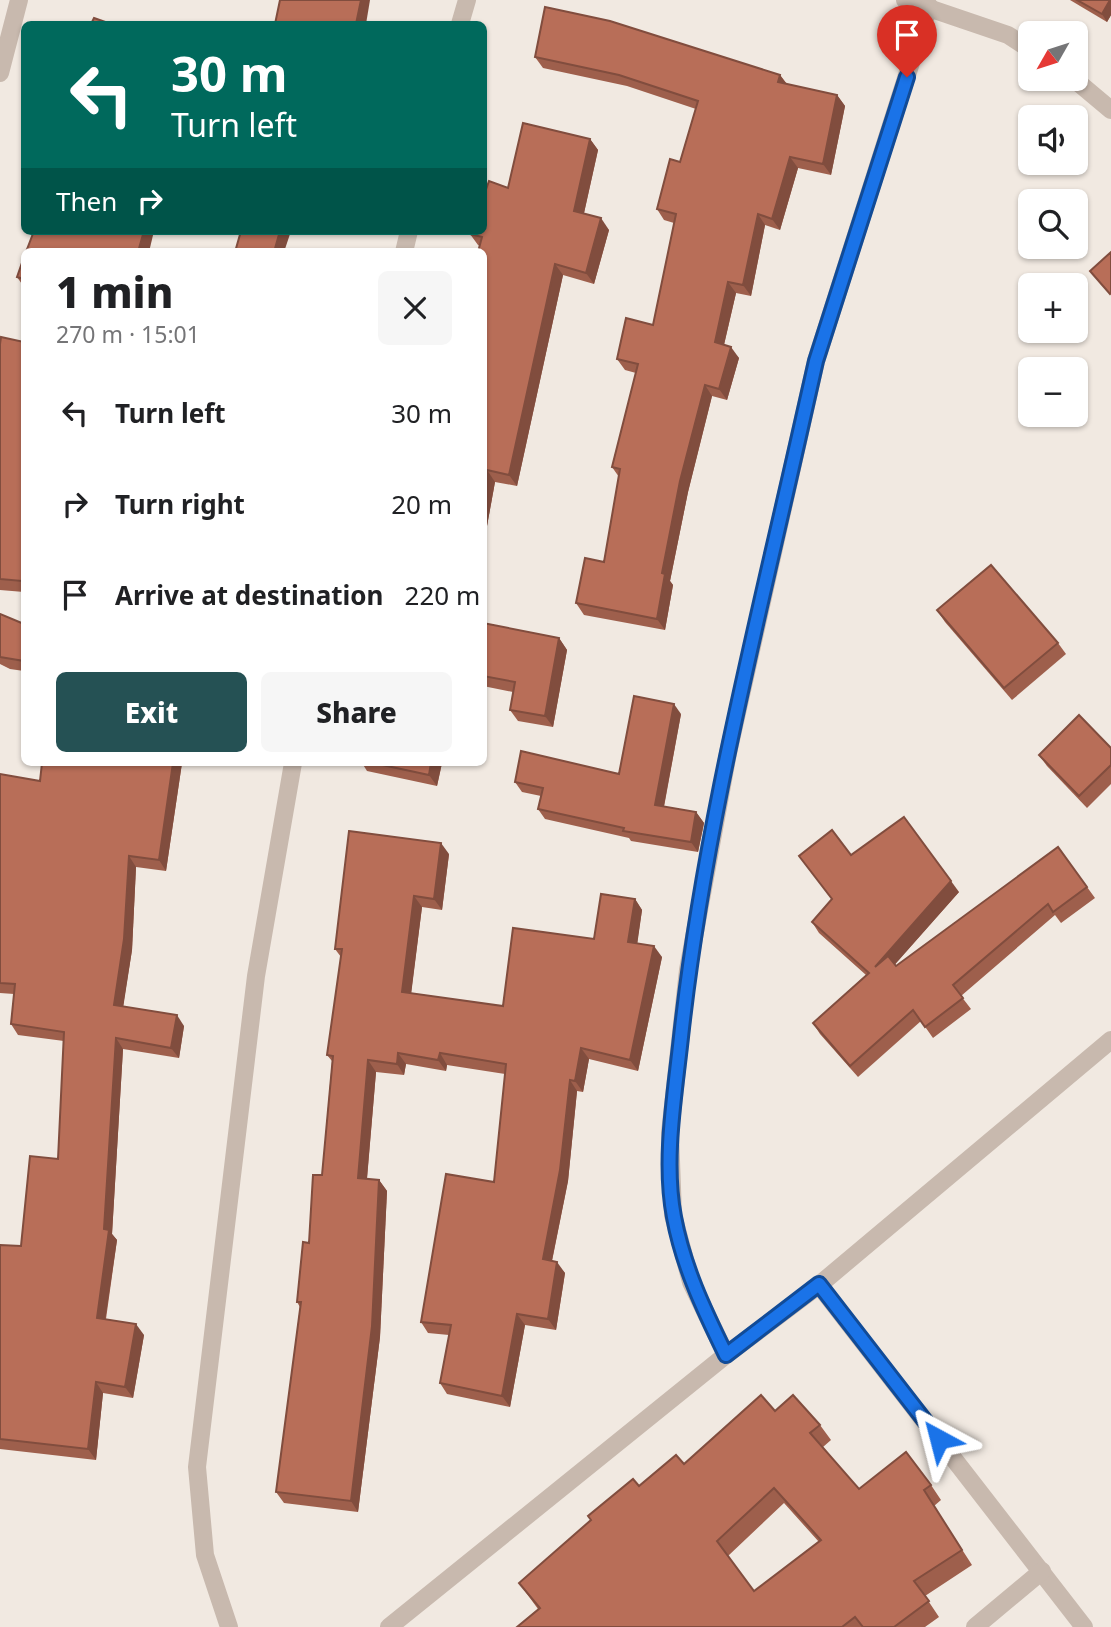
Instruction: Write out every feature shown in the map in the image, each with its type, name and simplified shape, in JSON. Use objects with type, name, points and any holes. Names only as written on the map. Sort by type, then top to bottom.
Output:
[{"type":"street","points":[[0,73],[19,0]]},
{"type":"street","points":[[461,21],[467,0]]},
{"type":"street","points":[[905,0],[1008,35],[1018,42]]},
{"type":"street","points":[[726,1355],[691,1282],[673,1215],[670,1133],[688,970],[728,753],[816,361],[929,6]]},
{"type":"street","points":[[1088,91],[1111,110]]},
{"type":"street","points":[[229,1627],[205,1555],[197,1467],[256,976],[292,766]]},
{"type":"street","points":[[389,1627],[726,1355],[819,1284],[1111,1041]]},
{"type":"street","points":[[819,1284],[1084,1627]]},
{"type":"street","points":[[975,1627],[1042,1571]]},
{"type":"building","points":[[280,0],[361,0],[357,21],[276,21]]},
{"type":"building","points":[[1077,0],[1110,0],[1102,14]]},
{"type":"building","points":[[545,7],[610,21],[780,75],[778,82],[837,95],[823,164],[790,157],[772,219],[758,214],[743,285],[728,282],[715,342],[731,347],[719,389],[705,385],[680,481],[662,573],[665,574],[657,619],[576,603],[585,558],[604,562],[620,469],[612,467],[638,364],[617,359],[626,318],[653,325],[676,214],[657,209],[670,159],[680,162],[698,101],[619,75],[535,57]]},
{"type":"building","points":[[523,123],[590,139],[574,211],[601,218],[586,273],[555,264],[509,475],[487,470],[487,248],[479,248],[482,237],[474,235],[487,235],[489,181],[508,188]]},
{"type":"building","points":[[32,235],[143,235],[139,248],[28,248]]},
{"type":"building","points":[[240,235],[279,235],[275,248],[236,248]]},
{"type":"building","points":[[1111,252],[1111,293],[1110,294],[1090,271]]},
{"type":"building","points":[[1,337],[21,341],[21,581],[0,579]]},
{"type":"building","points":[[991,565],[1058,643],[1004,688],[937,610]]},
{"type":"building","points":[[0,614],[21,623],[21,660],[0,657]]},
{"type":"building","points":[[487,624],[559,638],[545,716],[510,710],[515,682],[487,677]]},
{"type":"building","points":[[634,696],[674,704],[655,805],[696,812],[691,842],[623,831],[624,828],[538,809],[543,788],[515,782],[521,751],[619,774]]},
{"type":"building","points":[[1079,715],[1111,748],[1111,765],[1079,796],[1039,755]]},
{"type":"building","points":[[42,766],[173,766],[159,860],[129,856],[124,939],[114,1005],[177,1015],[171,1048],[116,1038],[104,1229],[109,1230],[97,1318],[136,1324],[125,1387],[96,1382],[88,1449],[0,1439],[0,1245],[21,1246],[30,1156],[58,1159],[64,1032],[11,1024],[15,984],[0,983],[0,774],[40,781]]},
{"type":"building","points":[[387,766],[430,766],[429,775]]},
{"type":"building","points":[[904,817],[951,881],[875,967],[888,956],[896,966],[1058,847],[1087,887],[1053,912],[1048,904],[953,985],[963,998],[925,1027],[913,1010],[850,1066],[813,1023],[869,973],[812,922],[832,899],[799,856],[832,830],[851,855]]},
{"type":"building","points":[[349,831],[441,843],[434,899],[414,896],[402,992],[503,1006],[513,928],[594,939],[601,894],[635,899],[628,942],[654,946],[630,1060],[581,1048],[575,1081],[570,1080],[560,1170],[543,1259],[557,1262],[548,1319],[517,1314],[502,1396],[440,1383],[451,1325],[421,1322],[446,1174],[494,1182],[506,1064],[440,1053],[438,1060],[398,1053],[397,1064],[368,1060],[358,1178],[379,1180],[372,1326],[351,1501],[276,1492],[301,1302],[297,1302],[303,1242],[309,1243],[313,1175],[322,1175],[333,1056],[327,1055],[342,949],[335,949]]},
{"type":"building","points":[[761,1395],[775,1411],[793,1395],[820,1425],[810,1433],[859,1489],[906,1452],[931,1485],[924,1490],[962,1550],[914,1581],[929,1601],[894,1627],[863,1627],[855,1617],[842,1627],[517,1627],[540,1608],[519,1583],[591,1520],[588,1516],[633,1479],[639,1486],[676,1455],[684,1464]],"holes":[[[774,1488],[821,1540],[754,1591],[717,1541]]]},
{"type":"route","points":[[907,77],[816,361],[804,414],[728,753],[688,970],[670,1133],[673,1215],[691,1282],[726,1355],[819,1284],[939,1439]]}]
